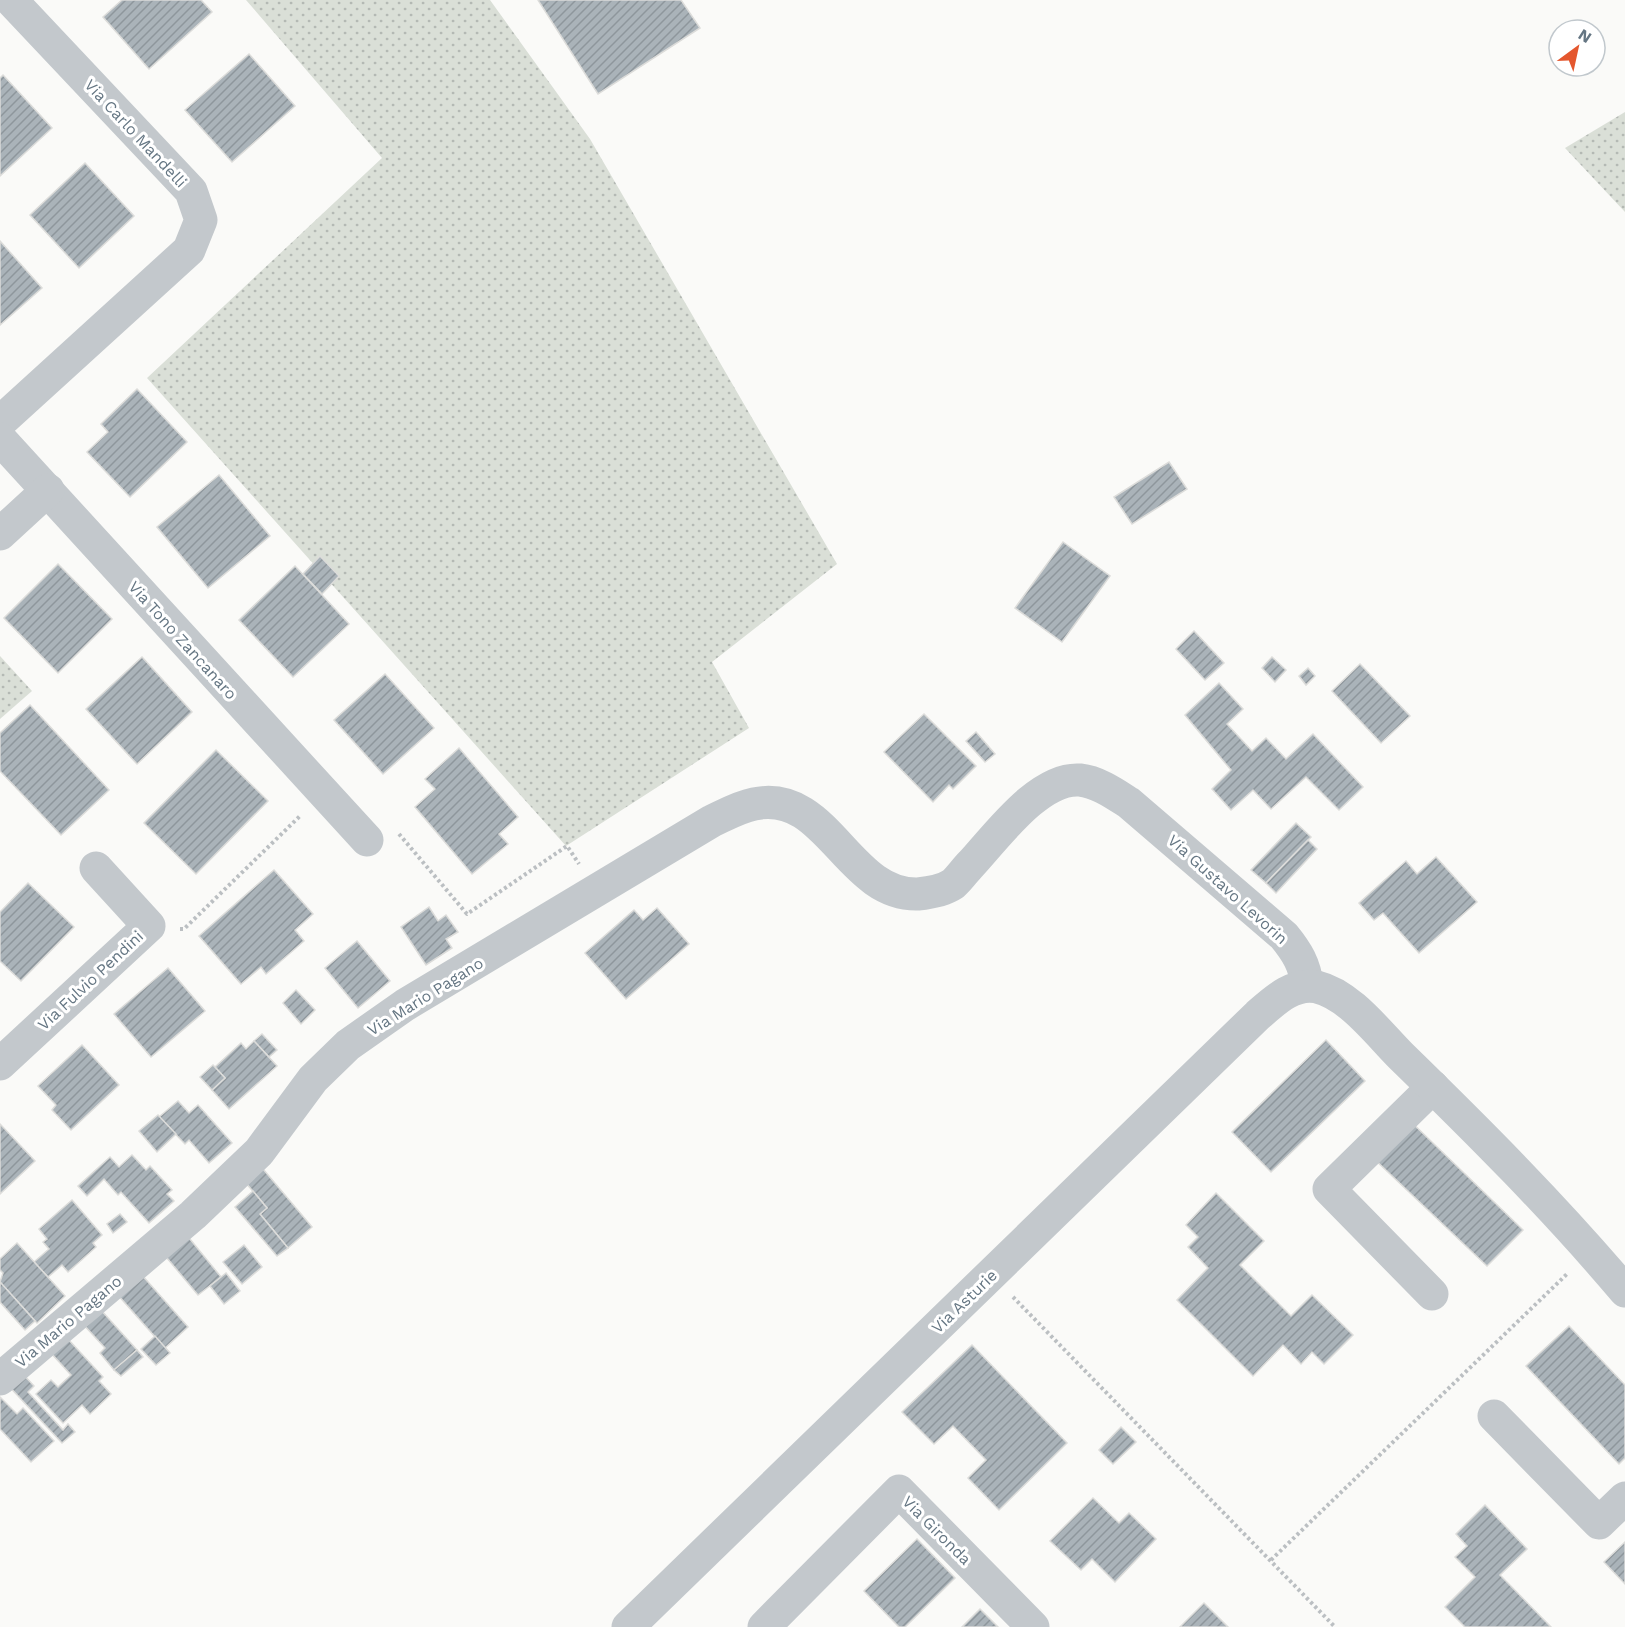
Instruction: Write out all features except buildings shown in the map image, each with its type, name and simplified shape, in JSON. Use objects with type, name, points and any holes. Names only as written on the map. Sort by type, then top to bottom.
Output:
[{"type":"street","name":"Via Carlo Mandelli","points":[[0,422],[189,250],[201,220],[191,191],[11,0]]},
{"type":"street","name":"Via Tono Zancanaro","points":[[0,439],[324,794],[380,834]]},
{"type":"street","points":[[0,534],[48,490]]},
{"type":"street","name":"Via Gustavo Levorin","points":[[768,802],[782,803],[808,815],[881,884],[897,891],[918,894],[953,884],[1038,795],[1068,781],[1082,780],[1106,788],[1152,821],[1284,936],[1296,951],[1305,969],[1307,986]]},
{"type":"street","name":"Via Mario Pagano","points":[[0,1379],[193,1215],[259,1152],[313,1079],[348,1045],[405,1005],[599,891],[712,821],[753,804],[768,802]]},
{"type":"street","name":"Via Fulvio Pendini","points":[[0,1064],[149,926],[96,868]]},
{"type":"street","points":[[1307,986],[1330,992],[1351,1007],[1433,1087],[1582,1241],[1625,1291]]},
{"type":"street","name":"Via Asturie","points":[[643,1622],[991,1275],[1266,1008],[1290,991],[1307,986]]},
{"type":"street","points":[[1432,1294],[1329,1189],[1433,1087]]},
{"type":"street","points":[[1494,1416],[1599,1523],[1625,1498]]},
{"type":"street","name":"Via Gironda","points":[[764,1627],[899,1491],[1033,1627]]},
{"type":"path","points":[[149,926],[184,929],[324,794]]},
{"type":"path","points":[[380,834],[467,914],[567,846],[599,891]]},
{"type":"path","points":[[1270,1560],[1573,1268]]},
{"type":"path","points":[[991,1275],[1335,1627]]},
{"type":"shaded area","points":[[246,0],[490,0],[590,139],[837,564],[712,662],[749,728],[566,846],[147,378],[382,158]]},
{"type":"shaded area","points":[[1625,112],[1625,212],[1565,148]]},
{"type":"shaded area","points":[[0,656],[32,691],[0,719]]}]
